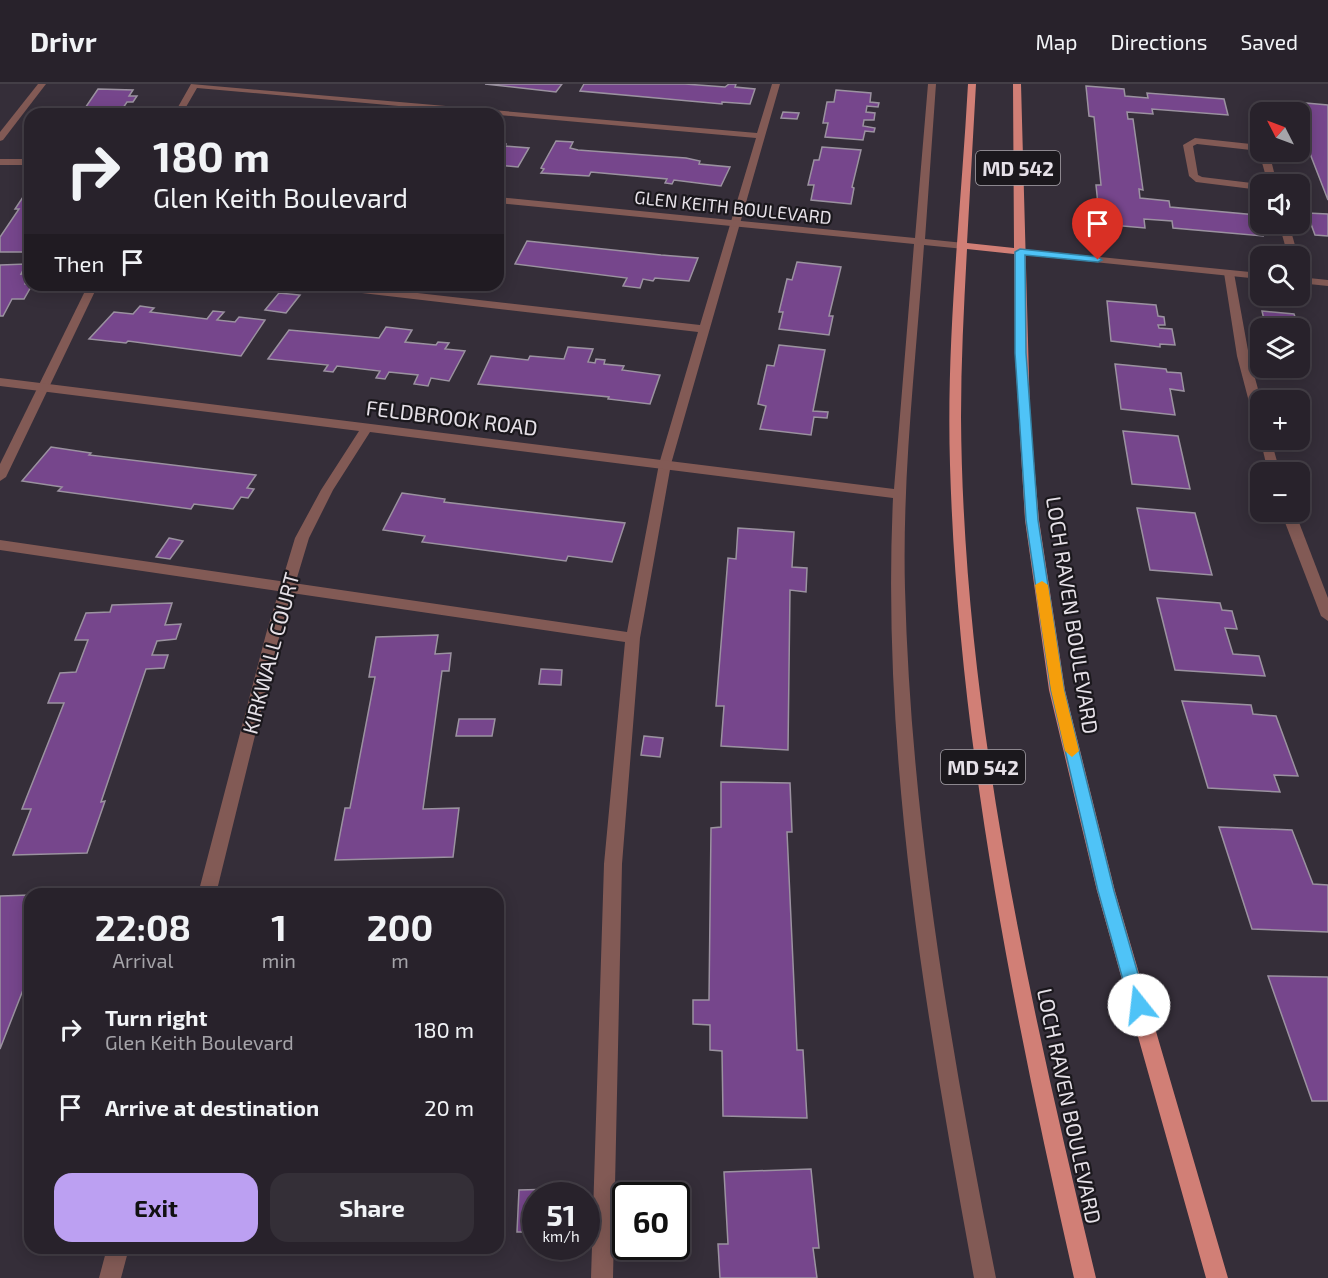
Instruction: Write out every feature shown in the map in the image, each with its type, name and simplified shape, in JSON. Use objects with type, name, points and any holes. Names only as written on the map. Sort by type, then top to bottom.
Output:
[{"type":"main road","name":"LOCH RAVEN BOULEVARD","points":[[972,84],[956,372],[956,462],[966,628],[978,738],[1024,998],[1058,1166],[1085,1278]]},
{"type":"main road","name":"LOCH RAVEN BOULEVARD","points":[[1017,84],[1021,353],[1032,520],[1058,690],[1106,891],[1217,1278]]},
{"type":"main road","points":[[964,246],[1020,252]]},
{"type":"street","points":[[0,138],[42,84]]},
{"type":"street","points":[[602,1278],[614,864],[633,638],[665,464],[776,84]]},
{"type":"street","points":[[932,84],[898,494],[897,588],[901,678],[914,841],[937,1004],[985,1278]]},
{"type":"street","points":[[182,108],[195,85],[450,108]]},
{"type":"street","points":[[504,113],[761,136]]},
{"type":"street","points":[[1250,147],[1195,141],[1188,145],[1194,176],[1199,180],[1250,186]]},
{"type":"street","points":[[0,162],[24,162]]},
{"type":"street","name":"GLEN KEITH BOULEVARD","points":[[504,201],[964,246]]},
{"type":"street","points":[[1020,252],[1250,275]]},
{"type":"street","points":[[1229,273],[1243,356],[1252,390]]},
{"type":"street","points":[[1310,281],[1328,283]]},
{"type":"street","points":[[0,477],[90,291]]},
{"type":"street","points":[[372,291],[705,329]]},
{"type":"street","name":"FELDBROOK ROAD","points":[[0,382],[368,426],[898,494]]},
{"type":"street","name":"KIRKWALL COURT","points":[[209,888],[286,589],[302,538],[327,490],[368,426]]},
{"type":"street","points":[[1292,522],[1328,616]]},
{"type":"street","points":[[0,545],[286,589],[633,638]]},
{"type":"street","points":[[110,1278],[116,1254]]},
{"type":"building","points":[[485,84],[562,84],[556,92]]},
{"type":"building","points":[[584,84],[685,84],[725,87],[729,84],[736,84],[735,87],[755,89],[750,104],[722,102],[722,104],[580,91]]},
{"type":"building","points":[[1086,86],[1124,89],[1125,96],[1148,98],[1147,93],[1224,99],[1228,115],[1152,109],[1153,114],[1127,112],[1128,119],[1133,119],[1143,190],[1139,189],[1140,198],[1169,201],[1170,207],[1250,214],[1250,234],[1262,234],[1263,236],[1173,228],[1172,221],[1144,219],[1145,228],[1100,224],[1096,185],[1101,185],[1094,117],[1089,116]]},
{"type":"building","points":[[98,89],[133,90],[129,96],[137,96],[133,102],[127,102],[123,108],[85,108]]},
{"type":"building","points":[[836,90],[871,93],[870,102],[879,103],[878,107],[867,106],[866,112],[875,113],[874,120],[864,120],[863,126],[875,128],[874,132],[865,131],[863,140],[825,137],[828,123],[823,123],[827,102],[834,102]]},
{"type":"building","points":[[1310,103],[1328,105],[1328,200],[1310,154]]},
{"type":"building","points":[[783,112],[799,113],[797,119],[781,118]]},
{"type":"building","points":[[556,141],[573,142],[570,148],[578,150],[686,158],[700,161],[699,164],[730,167],[721,186],[674,180],[672,184],[665,183],[667,179],[591,172],[589,176],[541,173],[544,169],[541,168]]},
{"type":"building","points":[[504,144],[505,146],[529,148],[518,167],[504,166]]},
{"type":"building","points":[[822,147],[861,150],[852,187],[854,188],[851,204],[811,200],[814,185],[808,185],[814,160],[819,160]]},
{"type":"building","points":[[24,196],[24,252],[0,252],[0,237],[19,209],[15,209]]},
{"type":"building","points":[[1310,213],[1328,214],[1328,236],[1315,235],[1310,221]]},
{"type":"building","points":[[527,241],[698,258],[689,281],[643,279],[640,288],[623,286],[627,278],[515,264]]},
{"type":"building","points":[[797,262],[841,267],[829,316],[833,316],[829,335],[779,329],[783,312],[779,312],[787,279],[792,280]]},
{"type":"building","points":[[24,264],[21,274],[24,274],[24,291],[29,291],[24,299],[12,299],[3,316],[0,316],[0,265]]},
{"type":"building","points":[[279,293],[300,295],[286,313],[265,310]]},
{"type":"building","points":[[1107,301],[1156,305],[1158,316],[1164,317],[1165,325],[1158,325],[1159,328],[1172,329],[1175,345],[1160,344],[1160,347],[1111,341]]},
{"type":"building","points":[[140,306],[154,308],[150,312],[207,319],[213,311],[224,312],[217,320],[235,322],[239,317],[265,320],[241,356],[128,341],[126,343],[89,339],[114,312],[133,314]]},
{"type":"building","points":[[1262,311],[1294,314],[1295,318],[1264,318]]},
{"type":"building","points":[[386,327],[412,330],[405,342],[436,345],[438,342],[449,343],[445,349],[465,351],[449,381],[431,378],[428,386],[414,384],[418,375],[389,372],[385,379],[376,378],[380,371],[337,366],[333,372],[324,371],[328,365],[268,359],[289,330],[379,338]]},
{"type":"building","points":[[779,345],[825,350],[813,411],[828,412],[827,418],[814,417],[811,435],[760,429],[766,406],[758,404],[767,365],[774,366]]},
{"type":"building","points":[[568,347],[593,349],[588,362],[595,363],[596,359],[605,360],[604,364],[624,366],[622,370],[660,375],[650,404],[608,399],[609,397],[478,384],[491,356],[528,360],[530,356],[564,359]]},
{"type":"building","points":[[1115,364],[1166,369],[1167,372],[1181,373],[1184,391],[1170,389],[1175,415],[1121,409]]},
{"type":"building","points":[[1123,431],[1178,436],[1190,489],[1132,484]]},
{"type":"building","points":[[51,447],[91,453],[89,455],[256,475],[247,488],[254,489],[248,498],[241,497],[233,509],[194,504],[191,509],[58,491],[62,487],[22,481]]},
{"type":"building","points":[[402,493],[445,499],[444,502],[625,523],[612,562],[568,556],[566,561],[422,542],[425,536],[383,530]]},
{"type":"building","points":[[1137,508],[1195,513],[1212,575],[1150,570]]},
{"type":"building","points":[[738,528],[794,532],[792,567],[807,568],[806,592],[790,590],[788,750],[721,746],[724,706],[716,706],[728,558],[736,559]]},
{"type":"building","points":[[169,538],[183,541],[170,559],[156,557]]},
{"type":"building","points":[[1157,598],[1220,603],[1222,610],[1232,611],[1237,629],[1225,628],[1233,654],[1259,656],[1265,676],[1175,670]]},
{"type":"building","points":[[172,603],[165,625],[181,624],[176,639],[157,641],[152,655],[168,655],[164,668],[146,669],[101,802],[105,801],[87,853],[13,855],[31,809],[22,809],[64,703],[48,703],[60,673],[76,672],[88,640],[75,640],[86,613],[110,612],[112,605]]},
{"type":"building","points":[[438,635],[435,654],[451,653],[449,671],[442,671],[423,809],[459,808],[453,857],[335,860],[345,808],[350,808],[375,677],[369,677],[376,637]]},
{"type":"building","points":[[541,669],[562,670],[561,685],[539,684]]},
{"type":"building","points":[[1182,701],[1251,705],[1253,714],[1276,716],[1298,776],[1274,775],[1280,792],[1208,788]]},
{"type":"building","points":[[459,719],[495,719],[492,736],[456,736]]},
{"type":"building","points":[[644,736],[663,738],[660,757],[641,755]]},
{"type":"building","points":[[721,782],[790,783],[792,832],[787,832],[797,1050],[803,1050],[807,1118],[723,1116],[722,1051],[710,1050],[710,1025],[693,1024],[693,1000],[709,1000],[711,828],[721,827]]},
{"type":"building","points":[[1219,827],[1292,830],[1313,884],[1328,885],[1328,932],[1252,929]]},
{"type":"building","points":[[24,895],[24,987],[0,1049],[0,896]]},
{"type":"building","points":[[1268,976],[1328,977],[1328,1101],[1312,1101]]},
{"type":"building","points":[[811,1169],[819,1248],[813,1248],[817,1278],[720,1278],[718,1244],[728,1244],[724,1172]]},
{"type":"building","points":[[519,1190],[522,1190],[522,1232],[517,1232]]},
{"type":"slow traffic","points":[[1042,585],[1058,690],[1072,751]]},
{"type":"route","points":[[1098,260],[1020,252],[1021,353],[1032,520],[1058,690],[1106,891],[1139,1005]]}]
